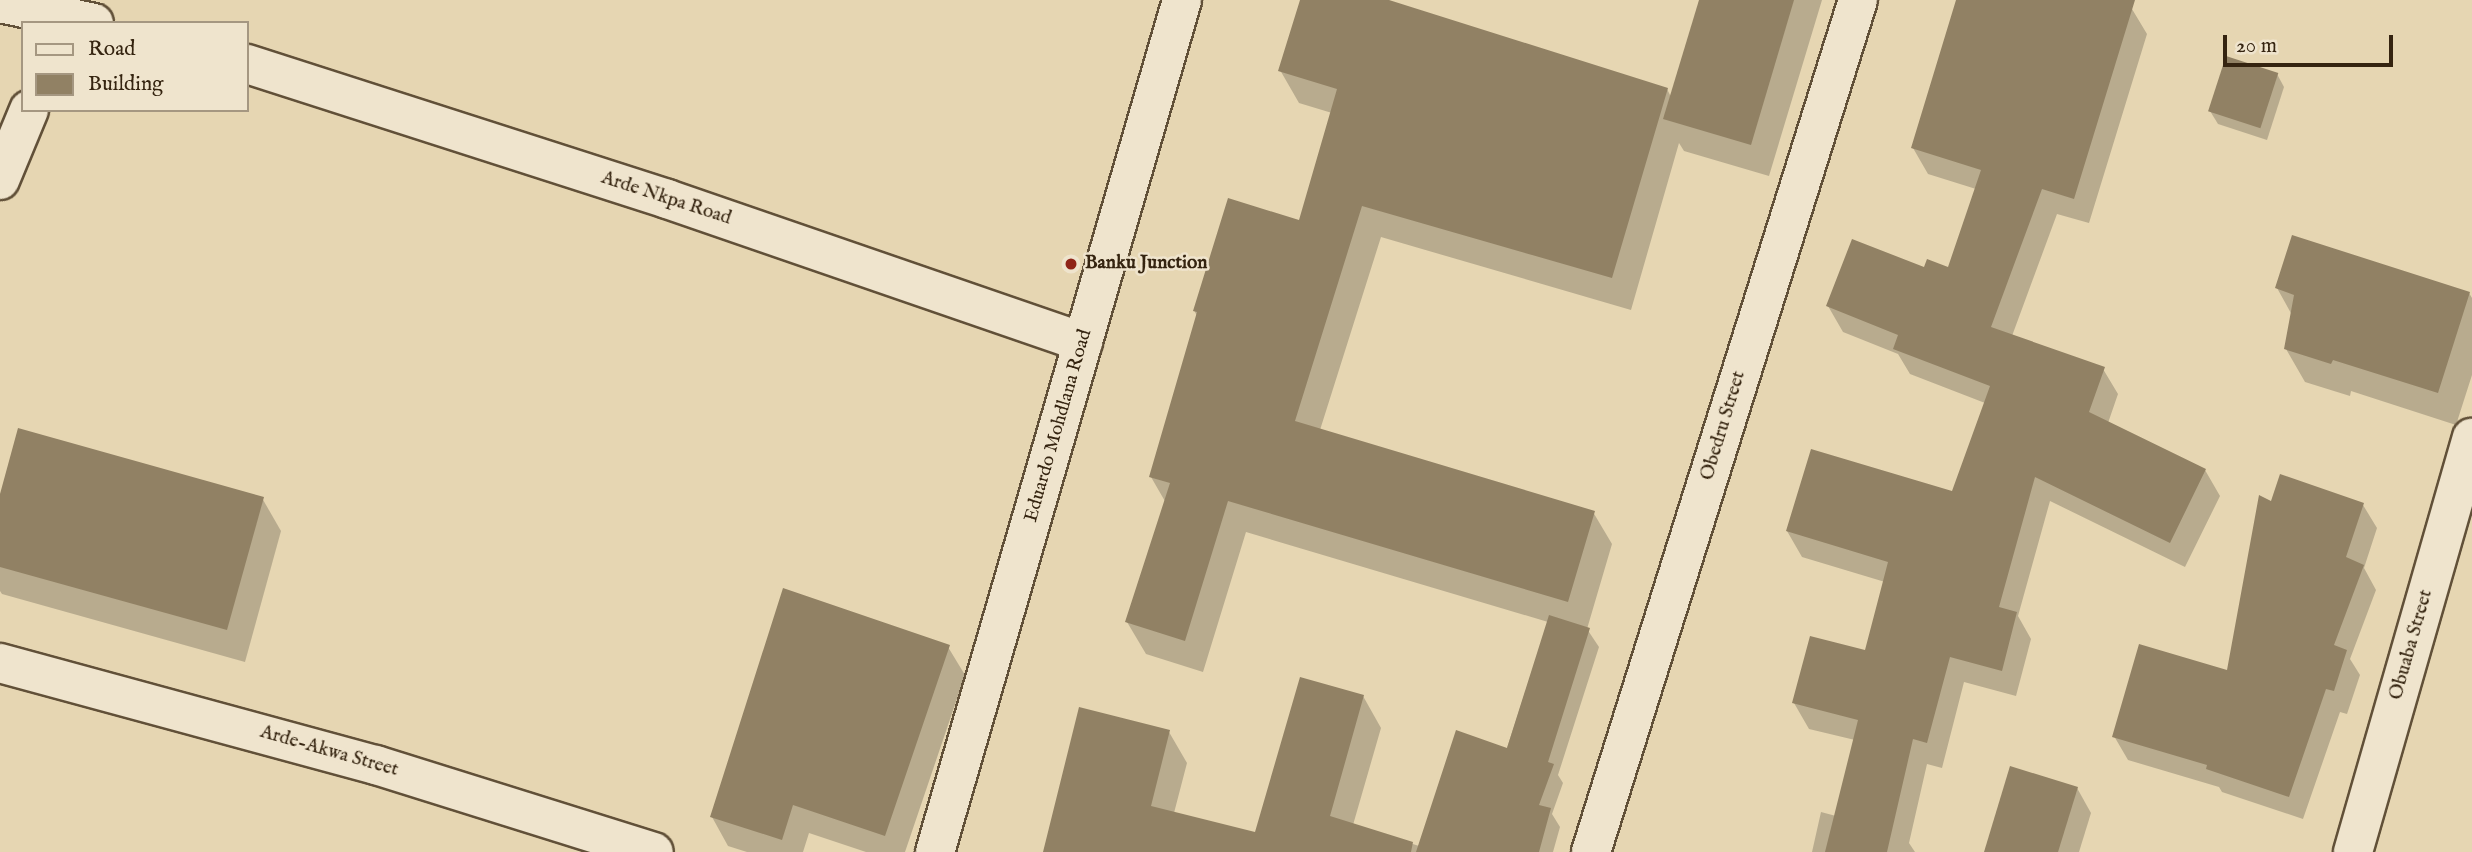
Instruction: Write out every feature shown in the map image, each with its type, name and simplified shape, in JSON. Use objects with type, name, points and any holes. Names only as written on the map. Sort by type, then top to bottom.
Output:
[{"type":"street","name":"Eduardo Mohdlana Road","points":[[935,852],[1182,0]]},
{"type":"street","name":"Obedru Street","points":[[1591,852],[1858,0]]},
{"type":"street","points":[[0,3],[76,16]]},
{"type":"street","name":"Arde Nkpa Road","points":[[248,64],[667,198],[1083,342]]},
{"type":"street","points":[[0,180],[28,112]]},
{"type":"street","name":"Obuaba Street","points":[[2353,852],[2472,438]]},
{"type":"street","name":"Arde-Akwa Street","points":[[0,663],[376,765],[654,852]]},
{"type":"building","points":[[1300,0],[1389,0],[1668,88],[1612,278],[1362,206],[1295,421],[1595,511],[1568,602],[1228,501],[1185,641],[1125,622],[1170,483],[1149,477],[1197,312],[1193,311],[1228,198],[1299,220],[1337,89],[1278,71]]},
{"type":"building","points":[[1699,0],[1794,0],[1751,145],[1663,119]]},
{"type":"building","points":[[1956,0],[2135,0],[2074,199],[2042,189],[1991,327],[2105,367],[2089,412],[2206,469],[2170,543],[2035,477],[1999,607],[2017,612],[2002,671],[1950,657],[1927,743],[1913,739],[1887,852],[1825,852],[1858,720],[1792,703],[1810,636],[1865,650],[1888,562],[1786,531],[1811,449],[1952,491],[1990,386],[1893,349],[1898,335],[1826,306],[1852,239],[1924,267],[1927,259],[1948,267],[1981,170],[1911,148]]},
{"type":"building","points":[[2226,56],[2278,73],[2260,128],[2208,111]]},
{"type":"building","points":[[2292,235],[2470,292],[2438,393],[2333,360],[2331,364],[2284,349],[2294,295],[2275,288]]},
{"type":"building","points":[[18,428],[264,497],[227,630],[0,567],[0,494]]},
{"type":"building","points":[[2280,474],[2364,503],[2346,557],[2364,565],[2334,645],[2347,650],[2334,691],[2326,689],[2289,797],[2206,769],[2207,765],[2112,737],[2139,644],[2227,670],[2259,495],[2271,501]]},
{"type":"building","points":[[783,588],[950,645],[885,836],[793,805],[782,840],[710,817]]},
{"type":"building","points":[[1549,615],[1590,628],[1548,762],[1554,764],[1539,805],[1551,808],[1539,852],[1416,852],[1456,730],[1507,748]]},
{"type":"building","points":[[1300,677],[1364,695],[1330,816],[1413,842],[1411,852],[1043,852],[1079,707],[1170,730],[1151,806],[1255,832]]},
{"type":"building","points":[[2010,766],[2078,787],[2058,852],[1984,852]]},
{"type":"place","name":"Banku Junction","points":[[1071,264]]}]
